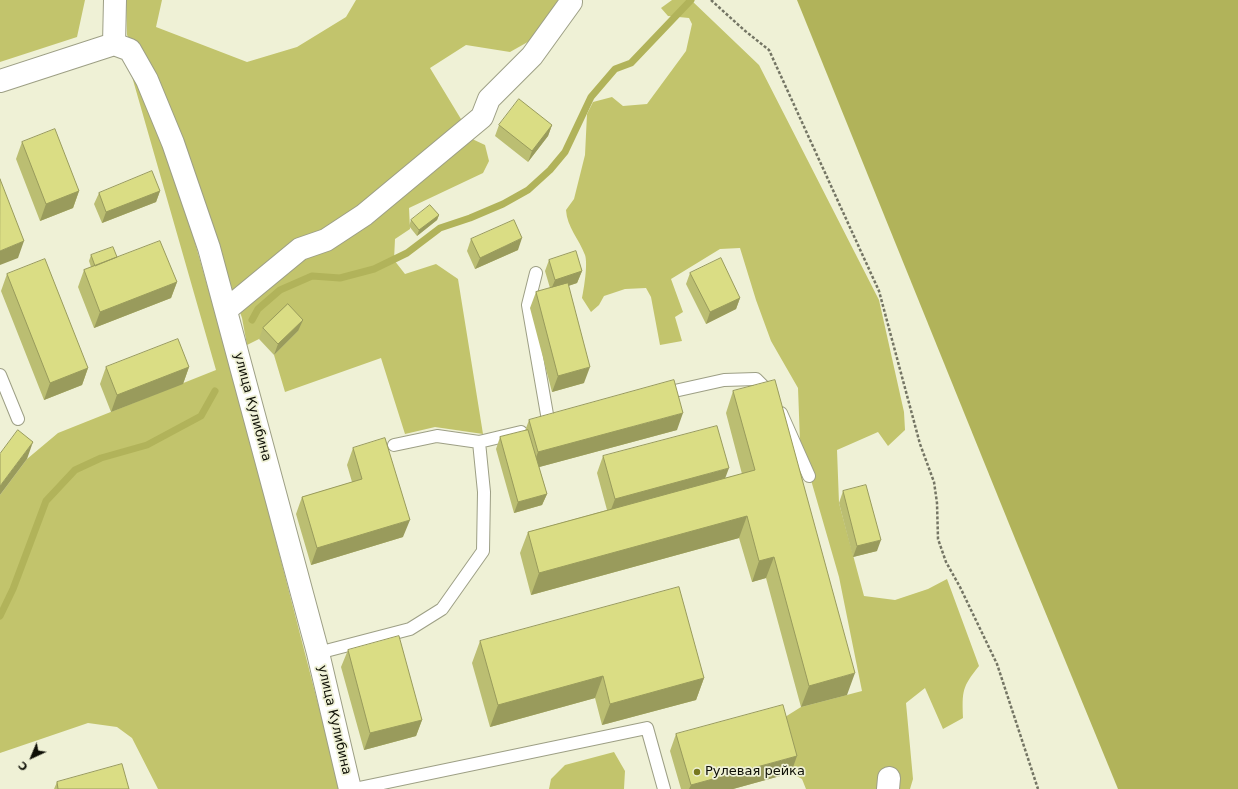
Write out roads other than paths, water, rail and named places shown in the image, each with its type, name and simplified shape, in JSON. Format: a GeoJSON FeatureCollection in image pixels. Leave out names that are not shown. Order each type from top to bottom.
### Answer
{"type":"FeatureCollection","features":[{"type":"Feature","properties":{"kind":"street"},"geometry":{"type":"LineString","coordinates":[[0,81],[114,44],[115,0]]}},
{"type":"Feature","properties":{"kind":"street"},"geometry":{"type":"LineString","coordinates":[[226,310],[300,250],[326,240],[364,214],[482,117],[489,99],[532,56],[571,2]]}},
{"type":"Feature","properties":{"kind":"street","name":"улица Кулибина"},"geometry":{"type":"LineString","coordinates":[[114,44],[130,50],[147,80],[173,143],[209,248],[318,653],[350,789]]}},
{"type":"Feature","properties":{"kind":"lane"},"geometry":{"type":"LineString","coordinates":[[536,273],[528,305],[541,428]]}},
{"type":"Feature","properties":{"kind":"lane"},"geometry":{"type":"LineString","coordinates":[[0,375],[18,419]]}},
{"type":"Feature","properties":{"kind":"lane"},"geometry":{"type":"LineString","coordinates":[[650,397],[724,380],[756,379],[774,397],[810,476]]}},
{"type":"Feature","properties":{"kind":"lane"},"geometry":{"type":"LineString","coordinates":[[394,445],[437,436],[479,442],[563,422]]}},
{"type":"Feature","properties":{"kind":"lane"},"geometry":{"type":"LineString","coordinates":[[318,653],[410,629],[442,609],[483,551],[484,492],[479,442]]}},
{"type":"Feature","properties":{"kind":"lane"},"geometry":{"type":"LineString","coordinates":[[354,789],[647,728],[664,789]]}},
{"type":"Feature","properties":{"kind":"waterway"},"geometry":{"type":"LineString","coordinates":[[252,320],[258,309],[280,290],[312,276],[340,278],[374,269],[407,253],[440,228],[470,218],[503,204],[528,190],[550,170],[565,152],[591,97],[615,69],[631,63],[691,0]]}},
{"type":"Feature","properties":{"kind":"waterway"},"geometry":{"type":"LineString","coordinates":[[0,616],[13,589],[46,501],[75,470],[101,458],[147,445],[201,416],[215,391]]}},
{"type":"Feature","properties":{"kind":"place","name":"Рулевая рейка"},"geometry":{"type":"Point","coordinates":[697,772]}}]}
